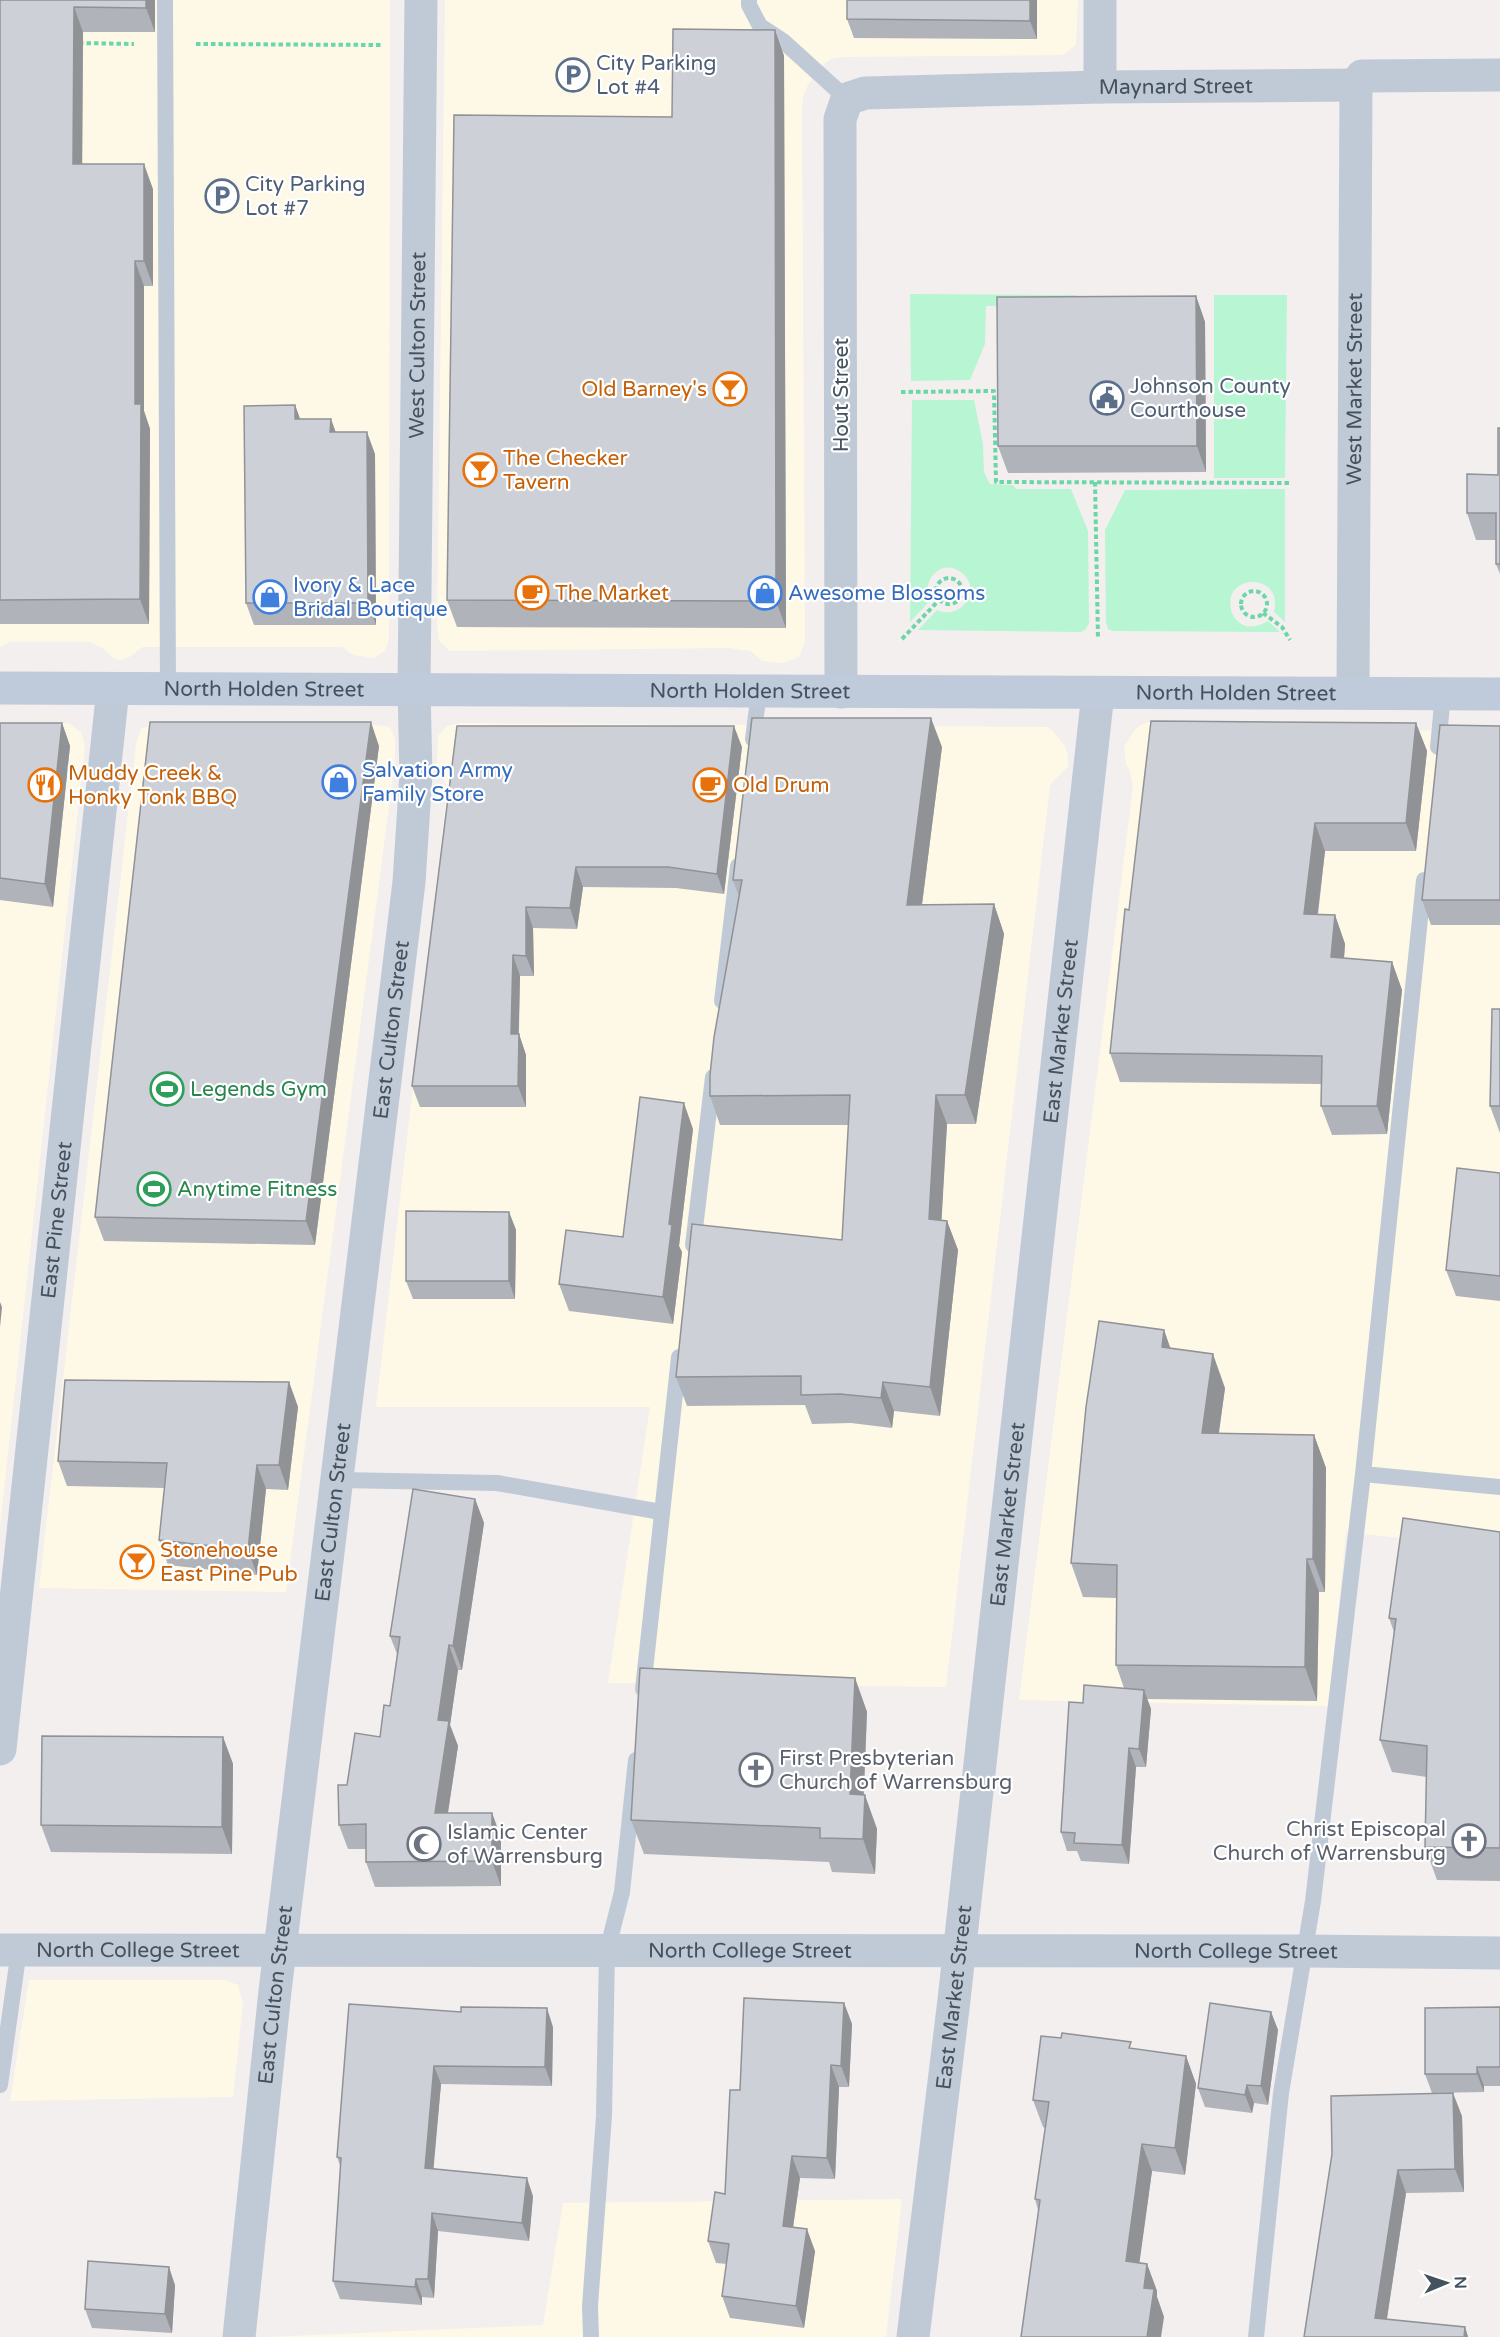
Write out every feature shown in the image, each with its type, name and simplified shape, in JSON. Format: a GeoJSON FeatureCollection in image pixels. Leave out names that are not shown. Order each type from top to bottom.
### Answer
{"type":"FeatureCollection","features":[{"type":"Feature","properties":{"kind":"main road","name":"North Holden Street"},"geometry":{"type":"LineString","coordinates":[[0,688],[1500,694]]}},
{"type":"Feature","properties":{"kind":"street","name":"West Culton Street"},"geometry":{"type":"LineString","coordinates":[[414,689],[421,0]]}},
{"type":"Feature","properties":{"kind":"street"},"geometry":{"type":"LineString","coordinates":[[1100,0],[1100,87]]}},
{"type":"Feature","properties":{"kind":"street","name":"Maynard Street"},"geometry":{"type":"LineString","coordinates":[[848,99],[865,93],[1100,87],[1356,85],[1362,76],[1500,75]]}},
{"type":"Feature","properties":{"kind":"street","name":"West Market Street"},"geometry":{"type":"LineString","coordinates":[[1353,693],[1356,85]]}},
{"type":"Feature","properties":{"kind":"street","name":"Hout Street"},"geometry":{"type":"LineString","coordinates":[[841,692],[840,118],[848,99]]}},
{"type":"Feature","properties":{"kind":"street","name":"East Pine Street"},"geometry":{"type":"LineString","coordinates":[[0,1749],[113,689]]}},
{"type":"Feature","properties":{"kind":"street","name":"East Culton Street"},"geometry":{"type":"LineString","coordinates":[[239,2337],[281,1950],[409,882],[416,774],[414,689]]}},
{"type":"Feature","properties":{"kind":"street","name":"East Market Street"},"geometry":{"type":"LineString","coordinates":[[913,2337],[959,1951],[1098,693]]}},
{"type":"Feature","properties":{"kind":"street","name":"North College Street"},"geometry":{"type":"LineString","coordinates":[[9,1950],[1500,1953]]}},
{"type":"Feature","properties":{"kind":"lane"},"geometry":{"type":"LineString","coordinates":[[165,0],[168,689]]}},
{"type":"Feature","properties":{"kind":"lane"},"geometry":{"type":"LineString","coordinates":[[749,0],[749,5],[760,26],[783,41],[848,99]]}},
{"type":"Feature","properties":{"kind":"lane"},"geometry":{"type":"LineString","coordinates":[[752,753],[759,692]]}},
{"type":"Feature","properties":{"kind":"lane"},"geometry":{"type":"LineString","coordinates":[[1436,766],[1443,694]]}},
{"type":"Feature","properties":{"kind":"lane"},"geometry":{"type":"LineString","coordinates":[[720,1014],[740,848]]}},
{"type":"Feature","properties":{"kind":"lane"},"geometry":{"type":"LineString","coordinates":[[1256,2337],[1281,2093],[1313,1900],[1363,1474],[1426,861]]}},
{"type":"Feature","properties":{"kind":"lane"},"geometry":{"type":"LineString","coordinates":[[690,1263],[715,1061]]}},
{"type":"Feature","properties":{"kind":"lane"},"geometry":{"type":"LineString","coordinates":[[641,1702],[681,1346]]}},
{"type":"Feature","properties":{"kind":"lane"},"geometry":{"type":"LineString","coordinates":[[1363,1474],[1500,1487]]}},
{"type":"Feature","properties":{"kind":"lane"},"geometry":{"type":"LineString","coordinates":[[339,1480],[497,1483],[661,1512]]}},
{"type":"Feature","properties":{"kind":"lane"},"geometry":{"type":"LineString","coordinates":[[591,2337],[590,2306],[604,2116],[607,1951],[622,1892],[638,1738]]}},
{"type":"Feature","properties":{"kind":"lane"},"geometry":{"type":"LineString","coordinates":[[0,2085],[9,1950]]}},
{"type":"Feature","properties":{"kind":"path"},"geometry":{"type":"LineString","coordinates":[[71,43],[384,45]]}},
{"type":"Feature","properties":{"kind":"path"},"geometry":{"type":"LineString","coordinates":[[901,392],[994,391],[996,482],[1291,483]]}},
{"type":"Feature","properties":{"kind":"path"},"geometry":{"type":"LineString","coordinates":[[1095,482],[1098,639]]}},
{"type":"Feature","properties":{"kind":"path"},"geometry":{"type":"LineString","coordinates":[[952,578],[961,585],[961,597],[954,603],[946,603],[940,599],[937,590],[943,579],[952,578]]}},
{"type":"Feature","properties":{"kind":"path"},"geometry":{"type":"LineString","coordinates":[[1256,591],[1266,600],[1266,609],[1263,613],[1256,617],[1248,616],[1243,611],[1242,599],[1248,592],[1256,591]]}},
{"type":"Feature","properties":{"kind":"path"},"geometry":{"type":"LineString","coordinates":[[902,639],[940,599]]}},
{"type":"Feature","properties":{"kind":"path"},"geometry":{"type":"LineString","coordinates":[[1263,613],[1282,627],[1290,640]]}},
{"type":"Feature","properties":{"kind":"shaded area"},"geometry":{"type":"Polygon","coordinates":[[[0,0],[390,0],[389,639],[385,651],[374,658],[353,655],[342,647],[143,647],[121,660],[113,658],[103,648],[89,642],[9,642],[0,647],[0,0]]]}},
{"type":"Feature","properties":{"kind":"shaded area"},"geometry":{"type":"Polygon","coordinates":[[[445,0],[1078,0],[1076,45],[1063,55],[831,59],[821,66],[803,96],[805,642],[799,657],[783,663],[762,661],[751,651],[729,648],[450,651],[439,641],[437,624],[445,0]]]}},
{"type":"Feature","properties":{"kind":"shaded area"},"geometry":{"type":"Polygon","coordinates":[[[1149,722],[1165,729],[1500,731],[1500,1549],[1346,1532],[1329,1706],[1019,1700],[1133,786],[1126,764],[1124,747],[1140,725],[1149,722]]]}},
{"type":"Feature","properties":{"kind":"shaded area"},"geometry":{"type":"Polygon","coordinates":[[[0,723],[68,723],[81,732],[85,745],[0,1527],[0,723]]]}},
{"type":"Feature","properties":{"kind":"shaded area"},"geometry":{"type":"Polygon","coordinates":[[[461,723],[1048,727],[1065,746],[1068,766],[1050,785],[946,1687],[608,1683],[650,1407],[376,1407],[447,791],[446,784],[437,768],[438,736],[447,726],[461,723]]]}},
{"type":"Feature","properties":{"kind":"shaded area"},"geometry":{"type":"Polygon","coordinates":[[[156,724],[375,725],[390,727],[395,740],[395,761],[286,1592],[39,1588],[136,744],[141,729],[156,724]]]}},
{"type":"Feature","properties":{"kind":"shaded area"},"geometry":{"type":"Polygon","coordinates":[[[29,1980],[225,1980],[238,1985],[243,2004],[233,2097],[10,2101],[29,1980]]]}},
{"type":"Feature","properties":{"kind":"shaded area"},"geometry":{"type":"Polygon","coordinates":[[[902,2199],[886,2337],[266,2337],[543,2325],[563,2203],[902,2199]]]}},
{"type":"Feature","properties":{"kind":"green space"},"geometry":{"type":"Polygon","coordinates":[[[910,294],[1076,295],[1076,306],[986,306],[985,344],[970,380],[911,381],[910,294]]]}},
{"type":"Feature","properties":{"kind":"green space"},"geometry":{"type":"Polygon","coordinates":[[[1214,295],[1287,295],[1285,478],[1214,478],[1214,295]]]}},
{"type":"Feature","properties":{"kind":"green space"},"geometry":{"type":"Polygon","coordinates":[[[912,400],[974,400],[983,444],[984,472],[990,484],[1013,485],[1016,489],[1071,489],[1088,531],[1089,623],[1086,629],[1081,632],[918,630],[937,610],[954,611],[966,602],[970,588],[968,580],[962,573],[947,567],[940,569],[930,579],[927,594],[929,602],[910,622],[912,400]]]}},
{"type":"Feature","properties":{"kind":"green space"},"geometry":{"type":"Polygon","coordinates":[[[1285,489],[1285,622],[1274,612],[1275,599],[1263,584],[1253,582],[1244,584],[1236,589],[1231,597],[1232,613],[1241,624],[1254,626],[1268,621],[1280,632],[1114,631],[1108,629],[1105,530],[1125,490],[1285,489]]]}},
{"type":"Feature","properties":{"kind":"building"},"geometry":{"type":"Polygon","coordinates":[[[0,0],[146,0],[146,8],[74,7],[73,164],[144,164],[144,261],[135,261],[135,404],[141,404],[140,599],[0,600],[0,0]]]}},
{"type":"Feature","properties":{"kind":"building"},"geometry":{"type":"Polygon","coordinates":[[[847,0],[1030,0],[1030,21],[847,19],[847,0]]]}},
{"type":"Feature","properties":{"kind":"building"},"geometry":{"type":"Polygon","coordinates":[[[673,29],[775,30],[776,601],[447,600],[454,115],[672,117],[673,29]]]}},
{"type":"Feature","properties":{"kind":"building","name":"Johnson County Courthouse"},"geometry":{"type":"Polygon","coordinates":[[[1196,296],[1197,446],[998,446],[997,297],[1196,296]]]}},
{"type":"Feature","properties":{"kind":"building"},"geometry":{"type":"Polygon","coordinates":[[[295,405],[295,419],[331,419],[330,432],[367,432],[368,603],[246,603],[244,406],[295,405]]]}},
{"type":"Feature","properties":{"kind":"building"},"geometry":{"type":"Polygon","coordinates":[[[1498,428],[1500,428],[1500,564],[1496,564],[1496,513],[1467,513],[1467,474],[1498,475],[1498,428]]]}},
{"type":"Feature","properties":{"kind":"building"},"geometry":{"type":"Polygon","coordinates":[[[752,718],[931,718],[907,905],[994,904],[965,1095],[936,1095],[929,1219],[947,1221],[930,1387],[883,1382],[881,1398],[840,1394],[801,1395],[801,1376],[676,1377],[692,1224],[842,1240],[850,1095],[710,1096],[714,1037],[742,880],[733,880],[752,718]]]}},
{"type":"Feature","properties":{"kind":"building"},"geometry":{"type":"Polygon","coordinates":[[[1151,721],[1416,723],[1406,823],[1315,823],[1304,914],[1335,915],[1331,957],[1392,962],[1377,1106],[1321,1106],[1322,1056],[1110,1053],[1125,909],[1129,910],[1151,721]]]}},
{"type":"Feature","properties":{"kind":"building"},"geometry":{"type":"Polygon","coordinates":[[[150,722],[371,722],[306,1221],[95,1217],[150,722]]]}},
{"type":"Feature","properties":{"kind":"building"},"geometry":{"type":"Polygon","coordinates":[[[0,723],[62,723],[45,884],[0,878],[0,723]]]}},
{"type":"Feature","properties":{"kind":"building"},"geometry":{"type":"Polygon","coordinates":[[[1440,725],[1500,726],[1500,900],[1422,900],[1440,725]]]}},
{"type":"Feature","properties":{"kind":"building"},"geometry":{"type":"Polygon","coordinates":[[[457,726],[734,726],[717,874],[668,867],[576,867],[570,908],[526,907],[526,956],[513,955],[511,1034],[519,1034],[518,1086],[412,1086],[457,726]]]}},
{"type":"Feature","properties":{"kind":"building"},"geometry":{"type":"Polygon","coordinates":[[[1492,1009],[1500,1009],[1500,1106],[1490,1106],[1492,1009]]]}},
{"type":"Feature","properties":{"kind":"building"},"geometry":{"type":"Polygon","coordinates":[[[640,1097],[684,1103],[669,1224],[672,1225],[663,1297],[559,1284],[566,1230],[623,1237],[640,1097]]]}},
{"type":"Feature","properties":{"kind":"building"},"geometry":{"type":"Polygon","coordinates":[[[1457,1168],[1500,1173],[1500,1276],[1446,1270],[1457,1168]]]}},
{"type":"Feature","properties":{"kind":"building"},"geometry":{"type":"Polygon","coordinates":[[[406,1211],[509,1212],[509,1281],[406,1281],[406,1211]]]}},
{"type":"Feature","properties":{"kind":"building"},"geometry":{"type":"Polygon","coordinates":[[[1099,1321],[1164,1330],[1162,1347],[1213,1354],[1202,1433],[1314,1435],[1313,1559],[1307,1559],[1305,1667],[1116,1665],[1117,1565],[1071,1563],[1086,1407],[1099,1321]]]}},
{"type":"Feature","properties":{"kind":"building"},"geometry":{"type":"Polygon","coordinates":[[[65,1380],[289,1382],[279,1465],[257,1465],[248,1550],[159,1540],[167,1463],[58,1461],[65,1380]]]}},
{"type":"Feature","properties":{"kind":"building"},"geometry":{"type":"Polygon","coordinates":[[[413,1489],[475,1499],[453,1646],[449,1645],[438,1720],[449,1721],[435,1813],[492,1813],[492,1861],[366,1862],[366,1824],[339,1825],[338,1785],[347,1785],[355,1733],[380,1737],[384,1705],[390,1706],[400,1637],[390,1636],[413,1489]]]}},
{"type":"Feature","properties":{"kind":"building"},"geometry":{"type":"Polygon","coordinates":[[[1403,1518],[1500,1532],[1500,1848],[1425,1847],[1427,1746],[1380,1740],[1396,1619],[1389,1618],[1403,1518]]]}},
{"type":"Feature","properties":{"kind":"building","name":"First Presbyterian Church of Warrensburg"},"geometry":{"type":"Polygon","coordinates":[[[640,1668],[855,1678],[850,1794],[865,1795],[863,1839],[820,1838],[820,1828],[631,1820],[640,1668]]]}},
{"type":"Feature","properties":{"kind":"building"},"geometry":{"type":"Polygon","coordinates":[[[1084,1685],[1144,1690],[1139,1749],[1129,1748],[1122,1845],[1074,1843],[1075,1833],[1061,1832],[1069,1702],[1083,1703],[1084,1685]]]}},
{"type":"Feature","properties":{"kind":"building"},"geometry":{"type":"Polygon","coordinates":[[[42,1736],[223,1737],[222,1827],[41,1825],[42,1736]]]}},
{"type":"Feature","properties":{"kind":"building"},"geometry":{"type":"Polygon","coordinates":[[[744,1998],[844,2003],[841,2066],[831,2065],[827,2158],[792,2156],[783,2226],[807,2229],[796,2306],[722,2296],[729,2244],[708,2241],[715,2192],[725,2194],[730,2090],[740,2090],[744,1998]]]}},
{"type":"Feature","properties":{"kind":"building"},"geometry":{"type":"Polygon","coordinates":[[[1210,2003],[1271,2012],[1261,2086],[1247,2085],[1245,2095],[1198,2088],[1210,2003]]]}},
{"type":"Feature","properties":{"kind":"building"},"geometry":{"type":"Polygon","coordinates":[[[349,2004],[461,2012],[461,2007],[547,2008],[545,2067],[434,2066],[425,2168],[527,2178],[522,2223],[432,2213],[428,2279],[416,2279],[415,2287],[333,2281],[341,2158],[337,2157],[349,2004]]]}},
{"type":"Feature","properties":{"kind":"building"},"geometry":{"type":"Polygon","coordinates":[[[1500,2007],[1500,2067],[1477,2067],[1477,2074],[1425,2074],[1425,2008],[1500,2007]]]}},
{"type":"Feature","properties":{"kind":"building"},"geometry":{"type":"Polygon","coordinates":[[[1062,2033],[1131,2042],[1129,2048],[1186,2056],[1175,2148],[1142,2144],[1126,2261],[1147,2264],[1144,2288],[1154,2289],[1147,2337],[1021,2337],[1040,2200],[1035,2199],[1049,2102],[1033,2100],[1041,2036],[1061,2038],[1062,2033]]]}},
{"type":"Feature","properties":{"kind":"building"},"geometry":{"type":"Polygon","coordinates":[[[1453,2093],[1455,2169],[1398,2170],[1375,2318],[1465,2327],[1464,2337],[1304,2337],[1332,2154],[1331,2096],[1453,2093]]]}},
{"type":"Feature","properties":{"kind":"building"},"geometry":{"type":"Polygon","coordinates":[[[88,2261],[169,2267],[165,2314],[85,2309],[88,2261]]]}},
{"type":"Feature","properties":{"kind":"place","name":"City Parking Lot #4"},"geometry":{"type":"Point","coordinates":[573,75]}},
{"type":"Feature","properties":{"kind":"place","name":"City Parking Lot #7"},"geometry":{"type":"Point","coordinates":[222,196]}},
{"type":"Feature","properties":{"kind":"place","name":"Old Barney's"},"geometry":{"type":"Point","coordinates":[730,389]}},
{"type":"Feature","properties":{"kind":"place","name":"Johnson County Courthouse"},"geometry":{"type":"Point","coordinates":[1107,398]}},
{"type":"Feature","properties":{"kind":"place","name":"The Checker Tavern"},"geometry":{"type":"Point","coordinates":[480,470]}},
{"type":"Feature","properties":{"kind":"place","name":"The Market"},"geometry":{"type":"Point","coordinates":[532,593]}},
{"type":"Feature","properties":{"kind":"place","name":"Awesome Blossoms"},"geometry":{"type":"Point","coordinates":[765,593]}},
{"type":"Feature","properties":{"kind":"place","name":"Ivory & Lace Bridal Boutique"},"geometry":{"type":"Point","coordinates":[270,597]}},
{"type":"Feature","properties":{"kind":"place","name":"Salvation Army Family Store"},"geometry":{"type":"Point","coordinates":[339,782]}},
{"type":"Feature","properties":{"kind":"place","name":"Muddy Creek & Honky Tonk BBQ"},"geometry":{"type":"Point","coordinates":[45,785]}},
{"type":"Feature","properties":{"kind":"place","name":"Old Drum"},"geometry":{"type":"Point","coordinates":[710,785]}},
{"type":"Feature","properties":{"kind":"place","name":"Legends Gym"},"geometry":{"type":"Point","coordinates":[167,1089]}},
{"type":"Feature","properties":{"kind":"place","name":"Anytime Fitness"},"geometry":{"type":"Point","coordinates":[154,1189]}},
{"type":"Feature","properties":{"kind":"place","name":"Stonehouse East Pine Pub"},"geometry":{"type":"Point","coordinates":[137,1562]}},
{"type":"Feature","properties":{"kind":"place","name":"First Presbyterian Church of Warrensburg"},"geometry":{"type":"Point","coordinates":[756,1770]}},
{"type":"Feature","properties":{"kind":"place","name":"Christ Episcopal Church of Warrensburg"},"geometry":{"type":"Point","coordinates":[1469,1841]}},
{"type":"Feature","properties":{"kind":"place","name":"Islamic Center of Warrensburg"},"geometry":{"type":"Point","coordinates":[424,1844]}}]}
